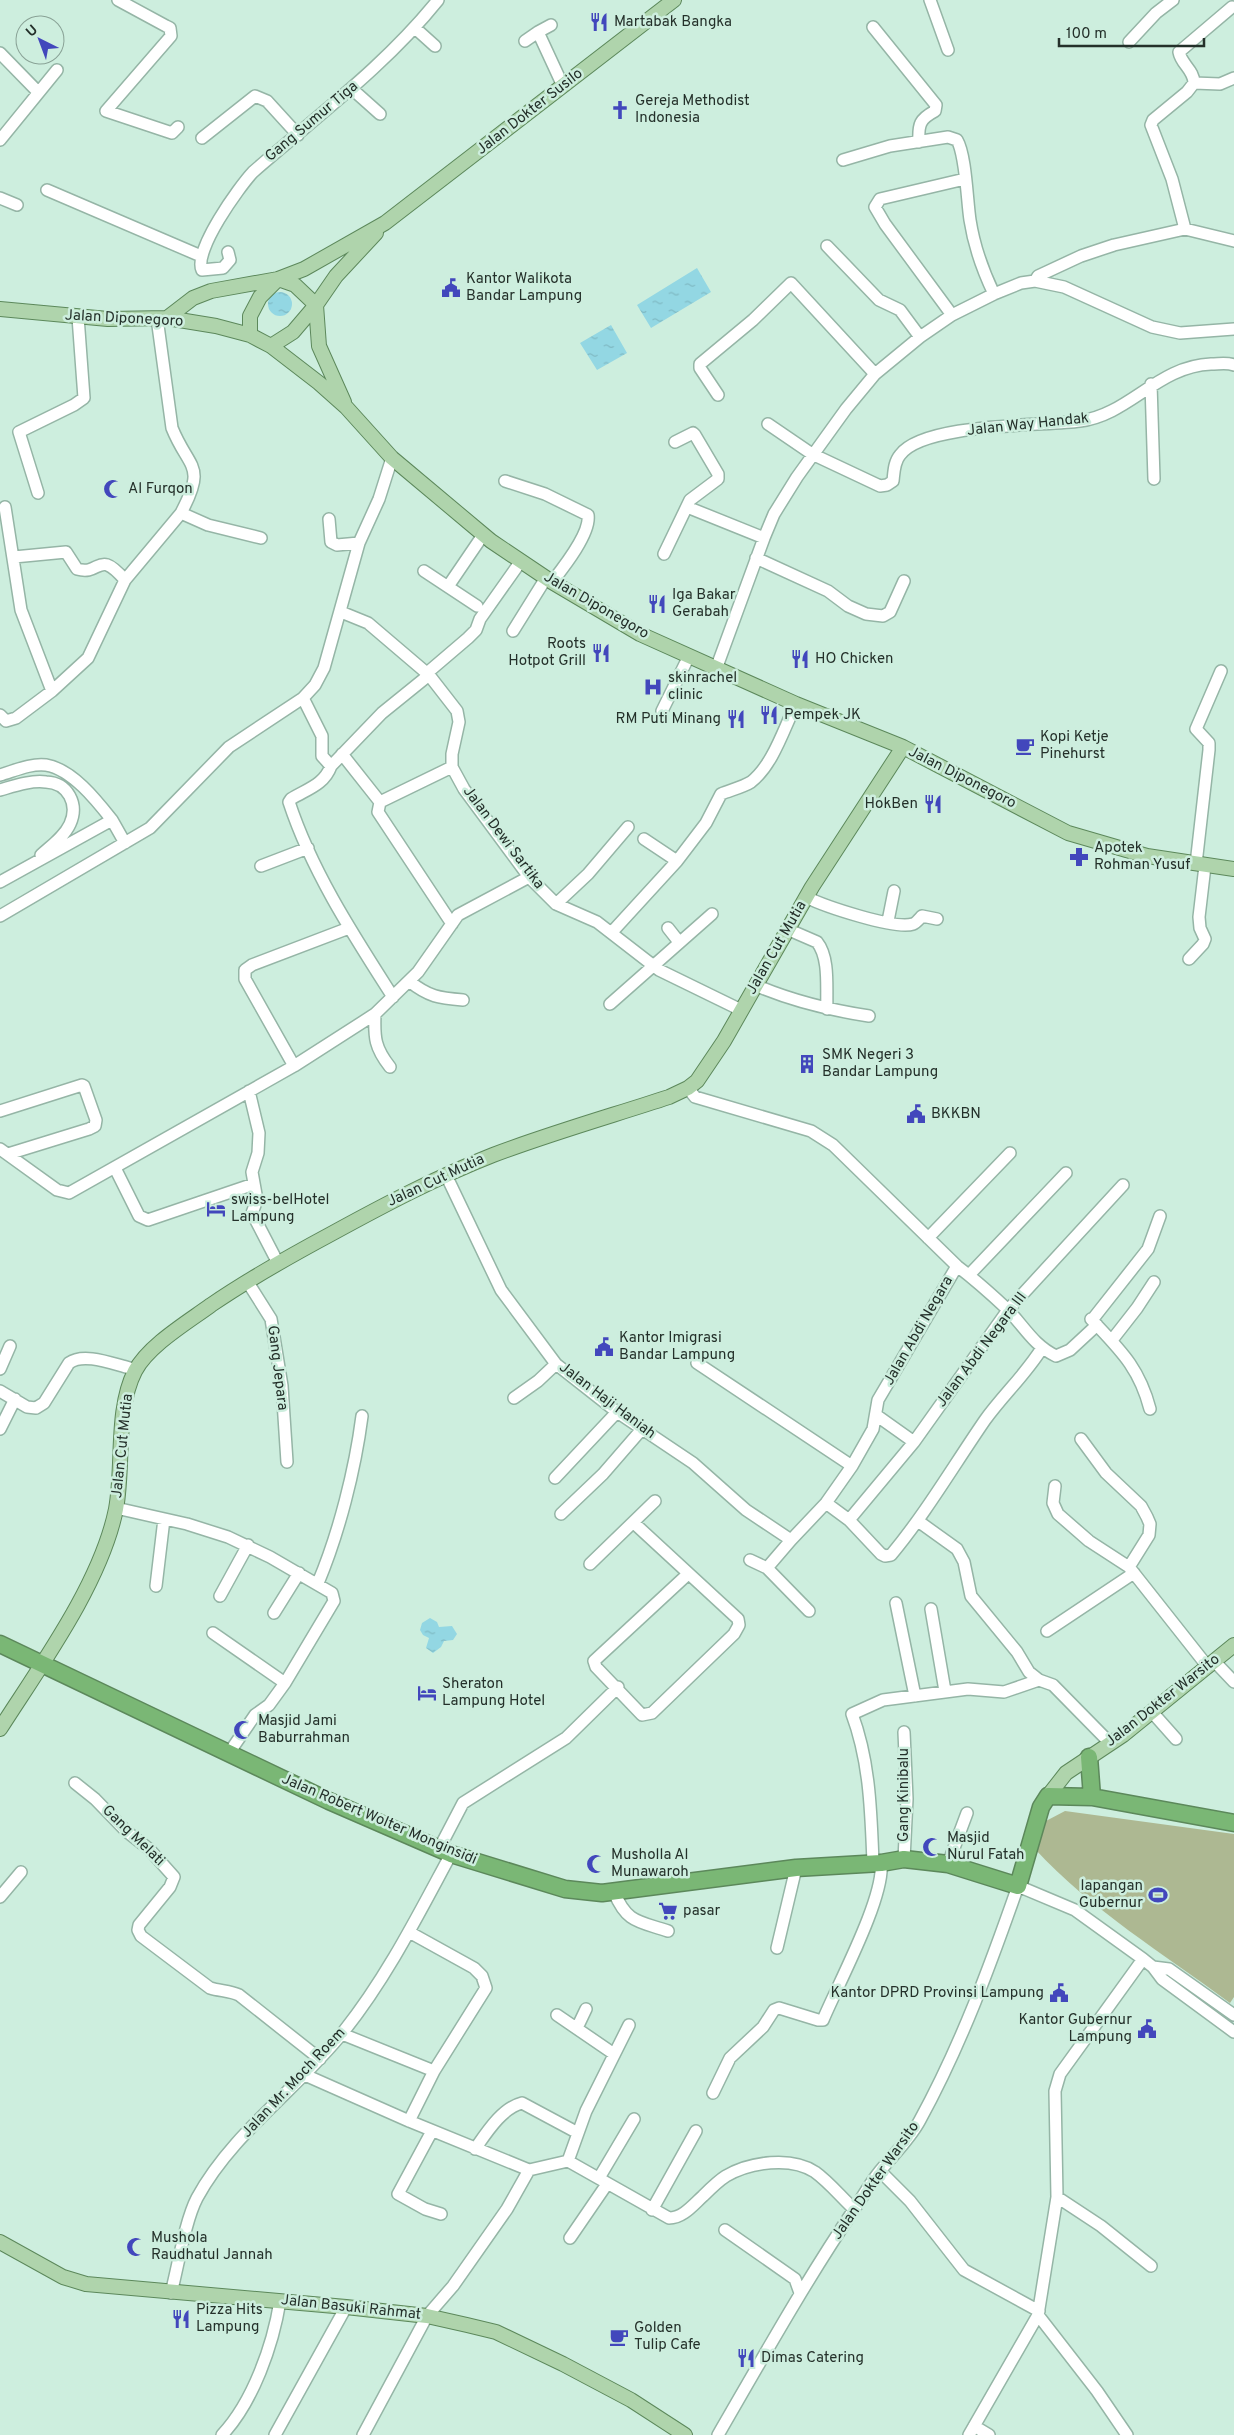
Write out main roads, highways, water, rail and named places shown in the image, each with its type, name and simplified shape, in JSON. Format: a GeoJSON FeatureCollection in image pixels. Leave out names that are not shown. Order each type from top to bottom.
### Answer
{"type":"FeatureCollection","features":[{"type":"Feature","properties":{"kind":"highway","name":"Jalan Robert Wolter Monginsidi"},"geometry":{"type":"LineString","coordinates":[[0,1644],[329,1801],[445,1851],[564,1889],[589,1893],[614,1892],[796,1868],[877,1863],[904,1859],[948,1864],[1018,1886],[1041,1807],[1048,1796]]}},
{"type":"Feature","properties":{"kind":"highway"},"geometry":{"type":"LineString","coordinates":[[1090,1757],[1089,1780],[1092,1797]]}},
{"type":"Feature","properties":{"kind":"highway"},"geometry":{"type":"LineString","coordinates":[[1048,1796],[1092,1797],[1234,1823]]}},
{"type":"Feature","properties":{"kind":"main road","name":"Jalan Dokter Susilo"},"geometry":{"type":"LineString","coordinates":[[250,335],[250,316],[260,297],[278,279],[304,269],[385,223],[674,0]]}},
{"type":"Feature","properties":{"kind":"main road","name":"Jalan Dokter Susilo"},"geometry":{"type":"LineString","coordinates":[[271,346],[293,332],[316,305],[336,276],[385,223]]}},
{"type":"Feature","properties":{"kind":"main road"},"geometry":{"type":"LineString","coordinates":[[162,318],[193,298],[211,290],[278,279],[295,285],[316,305],[319,346],[346,407]]}},
{"type":"Feature","properties":{"kind":"main road","name":"Jalan Diponegoro"},"geometry":{"type":"LineString","coordinates":[[0,308],[108,319],[162,318],[216,326],[250,335],[271,346],[319,383],[346,407],[392,458],[483,535],[549,580],[640,634],[796,704],[903,747],[1068,833],[1147,856],[1234,869]]}},
{"type":"Feature","properties":{"kind":"main road","name":"Jalan Cut Mutia"},"geometry":{"type":"LineString","coordinates":[[41,1665],[90,1582],[100,1560],[116,1508],[127,1396],[135,1371],[146,1356],[165,1339],[247,1281],[395,1199],[446,1175],[511,1149],[669,1097],[688,1088],[702,1073],[741,1010],[806,897],[903,747]]}},
{"type":"Feature","properties":{"kind":"main road","name":"Jalan Dokter Warsito"},"geometry":{"type":"LineString","coordinates":[[1048,1796],[1066,1773],[1123,1736],[1234,1645]]}},
{"type":"Feature","properties":{"kind":"main road"},"geometry":{"type":"LineString","coordinates":[[0,1729],[41,1665]]}},
{"type":"Feature","properties":{"kind":"main road","name":"Jalan Basuki Rahmat"},"geometry":{"type":"LineString","coordinates":[[0,2242],[70,2280],[171,2293],[280,2301],[427,2316],[496,2332],[631,2400],[685,2435]]}},
{"type":"Feature","properties":{"kind":"water"},"geometry":{"type":"Polygon","coordinates":[[[697,268],[711,292],[651,328],[637,305],[697,268]]]}},
{"type":"Feature","properties":{"kind":"water"},"geometry":{"type":"Polygon","coordinates":[[[280,292],[288,296],[292,304],[288,312],[280,316],[272,312],[268,304],[272,296],[280,292]]]}},
{"type":"Feature","properties":{"kind":"water"},"geometry":{"type":"Polygon","coordinates":[[[611,325],[627,353],[597,370],[580,343],[611,325]]]}},
{"type":"Feature","properties":{"kind":"water"},"geometry":{"type":"Polygon","coordinates":[[[430,1618],[437,1622],[439,1627],[452,1626],[457,1634],[453,1640],[444,1641],[441,1647],[433,1653],[426,1648],[429,1638],[423,1635],[420,1630],[422,1623],[430,1618]]]}},
{"type":"Feature","properties":{"kind":"place","name":"Martabak Bangka"},"geometry":{"type":"Point","coordinates":[599,22]}},
{"type":"Feature","properties":{"kind":"place","name":"Gereja Methodist Indonesia"},"geometry":{"type":"Point","coordinates":[620,110]}},
{"type":"Feature","properties":{"kind":"place","name":"Kantor Walikota Bandar Lampung"},"geometry":{"type":"Point","coordinates":[451,288]}},
{"type":"Feature","properties":{"kind":"place","name":"Al Furqon"},"geometry":{"type":"Point","coordinates":[113,489]}},
{"type":"Feature","properties":{"kind":"place","name":"Iga Bakar Gerabah"},"geometry":{"type":"Point","coordinates":[657,604]}},
{"type":"Feature","properties":{"kind":"place","name":"Roots Hotpot Grill"},"geometry":{"type":"Point","coordinates":[601,653]}},
{"type":"Feature","properties":{"kind":"place","name":"HO Chicken"},"geometry":{"type":"Point","coordinates":[800,659]}},
{"type":"Feature","properties":{"kind":"place","name":"skinrachel clinic"},"geometry":{"type":"Point","coordinates":[653,687]}},
{"type":"Feature","properties":{"kind":"place","name":"Pempek JK"},"geometry":{"type":"Point","coordinates":[769,715]}},
{"type":"Feature","properties":{"kind":"place","name":"RM Puti Minang"},"geometry":{"type":"Point","coordinates":[736,719]}},
{"type":"Feature","properties":{"kind":"place","name":"Kopi Ketje Pinehurst"},"geometry":{"type":"Point","coordinates":[1025,746]}},
{"type":"Feature","properties":{"kind":"place","name":"HokBen"},"geometry":{"type":"Point","coordinates":[933,804]}},
{"type":"Feature","properties":{"kind":"place","name":"Apotek Rohman Yusuf"},"geometry":{"type":"Point","coordinates":[1079,857]}},
{"type":"Feature","properties":{"kind":"place","name":"SMK Negeri 3 Bandar Lampung"},"geometry":{"type":"Point","coordinates":[807,1064]}},
{"type":"Feature","properties":{"kind":"place","name":"BKKBN"},"geometry":{"type":"Point","coordinates":[916,1114]}},
{"type":"Feature","properties":{"kind":"place","name":"swiss-belHotel Lampung"},"geometry":{"type":"Point","coordinates":[216,1209]}},
{"type":"Feature","properties":{"kind":"place","name":"Kantor Imigrasi Bandar Lampung"},"geometry":{"type":"Point","coordinates":[604,1347]}},
{"type":"Feature","properties":{"kind":"place","name":"Sheraton Lampung Hotel"},"geometry":{"type":"Point","coordinates":[427,1693]}},
{"type":"Feature","properties":{"kind":"place","name":"Masjid Jami Baburrahman"},"geometry":{"type":"Point","coordinates":[243,1730]}},
{"type":"Feature","properties":{"kind":"place","name":"Masjid Nurul Fatah"},"geometry":{"type":"Point","coordinates":[932,1847]}},
{"type":"Feature","properties":{"kind":"place","name":"Musholla Al Munawaroh"},"geometry":{"type":"Point","coordinates":[596,1864]}},
{"type":"Feature","properties":{"kind":"place","name":"lapangan Gubernur"},"geometry":{"type":"Point","coordinates":[1158,1895]}},
{"type":"Feature","properties":{"kind":"place","name":"pasar"},"geometry":{"type":"Point","coordinates":[668,1911]}},
{"type":"Feature","properties":{"kind":"place","name":"Kantor DPRD Provinsi Lampung"},"geometry":{"type":"Point","coordinates":[1059,1993]}},
{"type":"Feature","properties":{"kind":"place","name":"Kantor Gubernur Lampung"},"geometry":{"type":"Point","coordinates":[1147,2029]}},
{"type":"Feature","properties":{"kind":"place","name":"Mushola Raudhatul Jannah"},"geometry":{"type":"Point","coordinates":[136,2247]}},
{"type":"Feature","properties":{"kind":"place","name":"Pizza Hits Lampung"},"geometry":{"type":"Point","coordinates":[181,2319]}},
{"type":"Feature","properties":{"kind":"place","name":"Golden Tulip Cafe"},"geometry":{"type":"Point","coordinates":[619,2337]}},
{"type":"Feature","properties":{"kind":"place","name":"Dimas Catering"},"geometry":{"type":"Point","coordinates":[746,2358]}}]}
